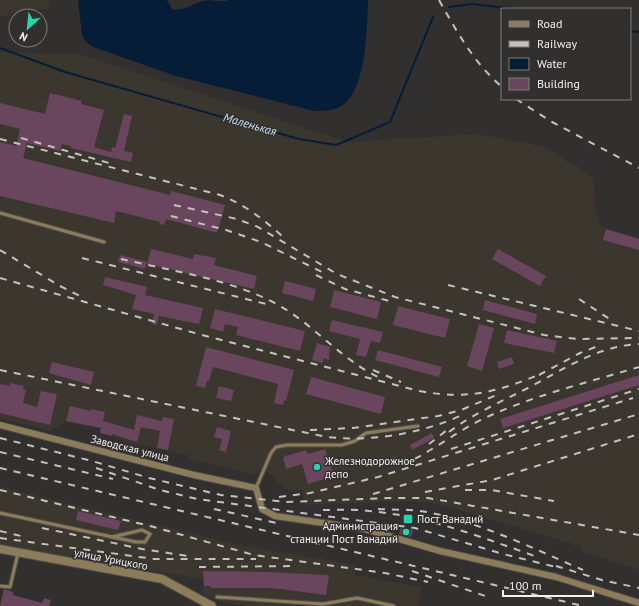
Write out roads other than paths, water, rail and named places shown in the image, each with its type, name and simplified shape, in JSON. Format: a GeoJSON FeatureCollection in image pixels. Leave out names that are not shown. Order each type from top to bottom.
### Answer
{"type":"FeatureCollection","features":[{"type":"Feature","properties":{"kind":"street","name":"Заводская улица"},"geometry":{"type":"LineString","coordinates":[[0,425],[194,475],[256,488]]}},
{"type":"Feature","properties":{"kind":"street"},"geometry":{"type":"LineString","coordinates":[[256,488],[262,509],[275,516],[365,529],[440,551],[556,577],[639,603]]}},
{"type":"Feature","properties":{"kind":"street","name":"улица Урицкого"},"geometry":{"type":"LineString","coordinates":[[0,550],[162,580],[212,606]]}},
{"type":"Feature","properties":{"kind":"lane"},"geometry":{"type":"LineString","coordinates":[[0,213],[104,242]]}},
{"type":"Feature","properties":{"kind":"lane"},"geometry":{"type":"LineString","coordinates":[[256,488],[270,453],[276,447],[287,445],[342,445],[355,441],[366,433],[418,426]]}},
{"type":"Feature","properties":{"kind":"lane"},"geometry":{"type":"LineString","coordinates":[[0,513],[112,537],[141,543],[148,540],[150,534],[142,530],[112,537]]}},
{"type":"Feature","properties":{"kind":"lane"},"geometry":{"type":"LineString","coordinates":[[0,586],[10,587],[18,553]]}},
{"type":"Feature","properties":{"kind":"lane"},"geometry":{"type":"LineString","coordinates":[[217,597],[266,599],[323,605],[357,598],[394,606]]}},
{"type":"Feature","properties":{"kind":"water"},"geometry":{"type":"Polygon","coordinates":[[[78,0],[167,0],[172,9],[177,10],[209,0],[368,0],[366,40],[361,71],[357,85],[351,96],[343,105],[333,110],[314,111],[176,76],[93,47],[85,41],[82,35],[78,0]]]}},
{"type":"Feature","properties":{"kind":"waterway","name":"Маленькая"},"geometry":{"type":"LineString","coordinates":[[449,7],[472,4],[508,8]]}},
{"type":"Feature","properties":{"kind":"waterway","name":"Маленькая"},"geometry":{"type":"LineString","coordinates":[[0,48],[65,72],[299,139],[336,145],[390,122],[433,17]]}},
{"type":"Feature","properties":{"kind":"waterway","name":"Маленькая"},"geometry":{"type":"LineString","coordinates":[[631,31],[639,32]]}},
{"type":"Feature","properties":{"kind":"railway"},"geometry":{"type":"LineString","coordinates":[[439,0],[459,35],[483,68],[501,86]]}},
{"type":"Feature","properties":{"kind":"railway"},"geometry":{"type":"LineString","coordinates":[[518,100],[552,122],[639,168]]}},
{"type":"Feature","properties":{"kind":"railway"},"geometry":{"type":"LineString","coordinates":[[21,138],[109,163]]}},
{"type":"Feature","properties":{"kind":"railway"},"geometry":{"type":"LineString","coordinates":[[0,139],[220,195],[253,212],[282,236]]}},
{"type":"Feature","properties":{"kind":"railway"},"geometry":{"type":"LineString","coordinates":[[174,205],[237,219],[258,227],[337,274],[395,297],[544,335],[577,339],[639,338]]}},
{"type":"Feature","properties":{"kind":"railway"},"geometry":{"type":"LineString","coordinates":[[171,216],[226,230],[261,242],[326,274]]}},
{"type":"Feature","properties":{"kind":"railway"},"geometry":{"type":"LineString","coordinates":[[0,250],[60,286],[80,296]]}},
{"type":"Feature","properties":{"kind":"railway"},"geometry":{"type":"LineString","coordinates":[[82,258],[266,304]]}},
{"type":"Feature","properties":{"kind":"railway"},"geometry":{"type":"LineString","coordinates":[[121,259],[203,277],[243,289],[262,297],[293,314],[352,361],[378,377]]}},
{"type":"Feature","properties":{"kind":"railway"},"geometry":{"type":"LineString","coordinates":[[316,275],[345,289],[393,302]]}},
{"type":"Feature","properties":{"kind":"railway"},"geometry":{"type":"LineString","coordinates":[[0,278],[202,335],[419,391],[453,395],[483,392],[511,385],[543,373]]}},
{"type":"Feature","properties":{"kind":"railway"},"geometry":{"type":"LineString","coordinates":[[448,285],[639,331]]}},
{"type":"Feature","properties":{"kind":"railway"},"geometry":{"type":"LineString","coordinates":[[579,299],[611,320]]}},
{"type":"Feature","properties":{"kind":"railway"},"geometry":{"type":"LineString","coordinates":[[449,432],[477,414],[580,360],[608,349],[639,344]]}},
{"type":"Feature","properties":{"kind":"railway"},"geometry":{"type":"LineString","coordinates":[[539,375],[580,353],[598,346]]}},
{"type":"Feature","properties":{"kind":"railway"},"geometry":{"type":"LineString","coordinates":[[402,465],[424,454],[476,422],[505,409],[562,389],[639,367]]}},
{"type":"Feature","properties":{"kind":"railway"},"geometry":{"type":"LineString","coordinates":[[0,370],[327,437],[361,438],[395,435],[428,428],[460,416]]}},
{"type":"Feature","properties":{"kind":"railway"},"geometry":{"type":"LineString","coordinates":[[373,370],[401,382]]}},
{"type":"Feature","properties":{"kind":"railway"},"geometry":{"type":"LineString","coordinates":[[451,449],[639,389]]}},
{"type":"Feature","properties":{"kind":"railway"},"geometry":{"type":"LineString","coordinates":[[310,430],[353,428],[438,416],[461,410],[499,394]]}},
{"type":"Feature","properties":{"kind":"railway"},"geometry":{"type":"LineString","coordinates":[[279,497],[310,493],[378,477],[633,398]]}},
{"type":"Feature","properties":{"kind":"railway"},"geometry":{"type":"LineString","coordinates":[[373,494],[639,414]]}},
{"type":"Feature","properties":{"kind":"railway"},"geometry":{"type":"LineString","coordinates":[[429,444],[451,427]]}},
{"type":"Feature","properties":{"kind":"railway"},"geometry":{"type":"LineString","coordinates":[[425,492],[492,480],[639,434]]}},
{"type":"Feature","properties":{"kind":"railway"},"geometry":{"type":"LineString","coordinates":[[0,438],[92,461],[149,478],[221,495],[286,502],[428,498],[639,535]]}},
{"type":"Feature","properties":{"kind":"railway"},"geometry":{"type":"LineString","coordinates":[[0,452],[113,479]]}},
{"type":"Feature","properties":{"kind":"railway"},"geometry":{"type":"LineString","coordinates":[[0,468],[583,606]]}},
{"type":"Feature","properties":{"kind":"railway"},"geometry":{"type":"LineString","coordinates":[[96,468],[160,490],[197,499],[415,528],[503,554],[560,568]]}},
{"type":"Feature","properties":{"kind":"railway"},"geometry":{"type":"LineString","coordinates":[[0,490],[150,526],[254,555],[385,573],[428,582]]}},
{"type":"Feature","properties":{"kind":"railway"},"geometry":{"type":"LineString","coordinates":[[465,490],[491,490],[554,501]]}},
{"type":"Feature","properties":{"kind":"railway"},"geometry":{"type":"LineString","coordinates":[[214,509],[281,524]]}},
{"type":"Feature","properties":{"kind":"railway"},"geometry":{"type":"LineString","coordinates":[[378,509],[421,511],[447,517],[487,529],[583,570]]}},
{"type":"Feature","properties":{"kind":"railway"},"geometry":{"type":"LineString","coordinates":[[323,510],[363,510],[413,518],[456,529],[540,558]]}},
{"type":"Feature","properties":{"kind":"railway"},"geometry":{"type":"LineString","coordinates":[[42,528],[142,549],[188,556]]}},
{"type":"Feature","properties":{"kind":"railway"},"geometry":{"type":"LineString","coordinates":[[0,531],[25,537]]}},
{"type":"Feature","properties":{"kind":"railway"},"geometry":{"type":"LineString","coordinates":[[0,538],[154,559],[256,559]]}},
{"type":"Feature","properties":{"kind":"railway"},"geometry":{"type":"LineString","coordinates":[[199,567],[295,566]]}},
{"type":"Feature","properties":{"kind":"railway"},"geometry":{"type":"LineString","coordinates":[[556,566],[602,580],[639,588]]}},
{"type":"Feature","properties":{"kind":"railway"},"geometry":{"type":"LineString","coordinates":[[412,571],[491,598]]}},
{"type":"Feature","properties":{"kind":"place","name":"Железнодорожное депо"},"geometry":{"type":"Point","coordinates":[317,467]}},
{"type":"Feature","properties":{"kind":"place","name":"Пост Ванадий"},"geometry":{"type":"Point","coordinates":[408,519]}},
{"type":"Feature","properties":{"kind":"place","name":"Администрация станции Пост Ванадий"},"geometry":{"type":"Point","coordinates":[406,532]}}]}
